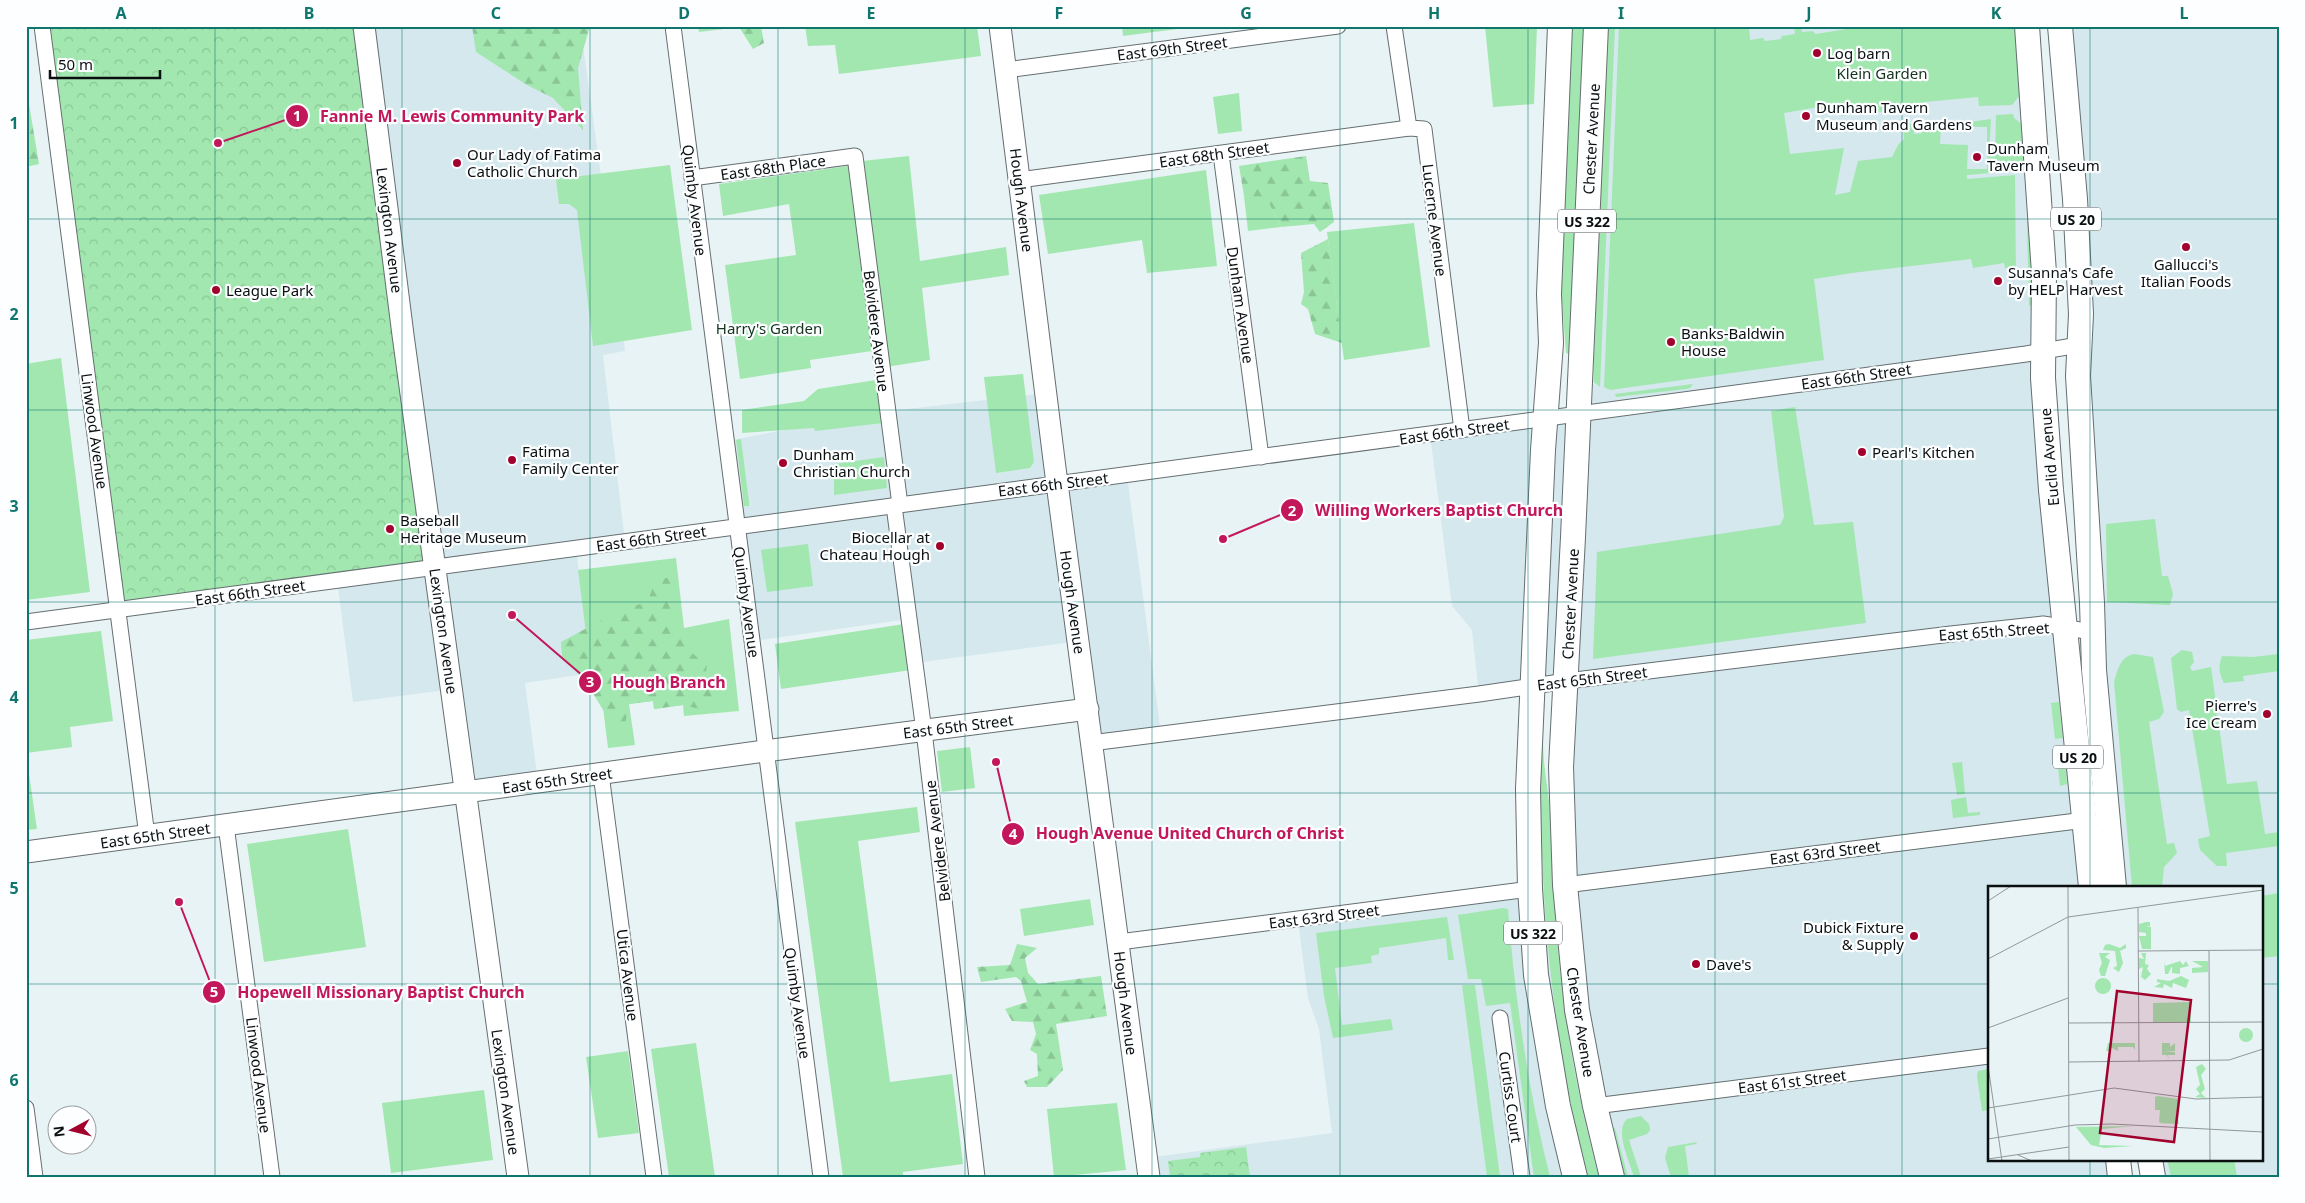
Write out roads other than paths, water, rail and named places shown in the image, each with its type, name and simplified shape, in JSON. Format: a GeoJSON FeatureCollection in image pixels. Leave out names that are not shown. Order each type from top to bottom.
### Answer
{"type":"FeatureCollection","features":[{"type":"Feature","properties":{"kind":"main road","name":"US 322"},"geometry":{"type":"LineString","coordinates":[[1560,26],[1549,294],[1551,343],[1528,789],[1530,889],[1536,975],[1558,1106],[1575,1177]]}},
{"type":"Feature","properties":{"kind":"main road","name":"Chester Avenue"},"geometry":{"type":"LineString","coordinates":[[1596,26],[1566,681],[1560,767],[1565,884],[1578,1010],[1595,1106],[1612,1177]]}},
{"type":"Feature","properties":{"kind":"main road","name":"Euclid Avenue"},"geometry":{"type":"LineString","coordinates":[[2027,26],[2044,273],[2043,378],[2050,480],[2091,886]]}},
{"type":"Feature","properties":{"kind":"main road","name":"US 20"},"geometry":{"type":"LineString","coordinates":[[2060,26],[2075,199],[2080,314],[2078,384],[2092,603],[2094,670],[2114,886]]}},
{"type":"Feature","properties":{"kind":"main road"},"geometry":{"type":"LineString","coordinates":[[2118,1160],[2120,1177]]}},
{"type":"Feature","properties":{"kind":"main road"},"geometry":{"type":"LineString","coordinates":[[2150,1160],[2152,1177]]}},
{"type":"Feature","properties":{"kind":"street","name":"Linwood Avenue"},"geometry":{"type":"LineString","coordinates":[[42,26],[147,836]]}},
{"type":"Feature","properties":{"kind":"street","name":"Lexington Avenue"},"geometry":{"type":"LineString","coordinates":[[364,26],[518,1177]]}},
{"type":"Feature","properties":{"kind":"street","name":"Quimby Avenue"},"geometry":{"type":"LineString","coordinates":[[673,26],[736,527],[753,641],[765,750],[822,1177]]}},
{"type":"Feature","properties":{"kind":"street","name":"Hough Avenue"},"geometry":{"type":"LineString","coordinates":[[1000,26],[1057,483],[1149,1177]]}},
{"type":"Feature","properties":{"kind":"street","name":"East 69th Street"},"geometry":{"type":"LineString","coordinates":[[1006,70],[1338,26]]}},
{"type":"Feature","properties":{"kind":"street"},"geometry":{"type":"LineString","coordinates":[[1394,26],[1409,128]]}},
{"type":"Feature","properties":{"kind":"street","name":"East 68th Street"},"geometry":{"type":"LineString","coordinates":[[1019,180],[1409,128]]}},
{"type":"Feature","properties":{"kind":"street","name":"Lucerne Avenue"},"geometry":{"type":"LineString","coordinates":[[1409,128],[1424,129],[1462,430]]}},
{"type":"Feature","properties":{"kind":"street","name":"Dunham Avenue"},"geometry":{"type":"LineString","coordinates":[[1221,154],[1261,457]]}},
{"type":"Feature","properties":{"kind":"street","name":"East 68th Place"},"geometry":{"type":"LineString","coordinates":[[692,178],[854,156]]}},
{"type":"Feature","properties":{"kind":"street","name":"Belvidere Avenue"},"geometry":{"type":"LineString","coordinates":[[854,156],[977,1177]]}},
{"type":"Feature","properties":{"kind":"street","name":"East 66th Street"},"geometry":{"type":"LineString","coordinates":[[26,622],[1578,415],[2079,345]]}},
{"type":"Feature","properties":{"kind":"street","name":"East 65th Street"},"geometry":{"type":"LineString","coordinates":[[1091,743],[1566,681],[1951,634],[2043,624],[2092,632]]}},
{"type":"Feature","properties":{"kind":"street","name":"East 65th Street"},"geometry":{"type":"LineString","coordinates":[[26,852],[466,793],[765,750],[1088,709]]}},
{"type":"Feature","properties":{"kind":"street","name":"Utica Avenue"},"geometry":{"type":"LineString","coordinates":[[601,774],[654,1177]]}},
{"type":"Feature","properties":{"kind":"street","name":"East 63rd Street"},"geometry":{"type":"LineString","coordinates":[[1565,884],[2085,820]]}},
{"type":"Feature","properties":{"kind":"street","name":"Linwood Avenue"},"geometry":{"type":"LineString","coordinates":[[226,825],[272,1177]]}},
{"type":"Feature","properties":{"kind":"street","name":"East 63rd Street"},"geometry":{"type":"LineString","coordinates":[[1118,942],[1530,889]]}},
{"type":"Feature","properties":{"kind":"street","name":"Curtiss Court"},"geometry":{"type":"LineString","coordinates":[[1500,1018],[1522,1177]]}},
{"type":"Feature","properties":{"kind":"street","name":"East 61st Street"},"geometry":{"type":"LineString","coordinates":[[1595,1106],[1988,1056]]}},
{"type":"Feature","properties":{"kind":"street"},"geometry":{"type":"LineString","coordinates":[[26,1108],[35,1177]]}},
{"type":"Feature","properties":{"kind":"place","name":"Log barn"},"geometry":{"type":"Point","coordinates":[1817,53]}},
{"type":"Feature","properties":{"kind":"place","name":"Dunham Tavern Museum and Gardens"},"geometry":{"type":"Point","coordinates":[1806,116]}},
{"type":"Feature","properties":{"kind":"place","name":"Fannie M. Lewis Community Park"},"geometry":{"type":"Point","coordinates":[218,143]}},
{"type":"Feature","properties":{"kind":"place","name":"Dunham Tavern Museum"},"geometry":{"type":"Point","coordinates":[1977,157]}},
{"type":"Feature","properties":{"kind":"place","name":"Our Lady of Fatima Catholic Church"},"geometry":{"type":"Point","coordinates":[457,163]}},
{"type":"Feature","properties":{"kind":"place","name":"Gallucci's Italian Foods"},"geometry":{"type":"Point","coordinates":[2186,247]}},
{"type":"Feature","properties":{"kind":"place","name":"Susanna's Cafe by HELP Harvest"},"geometry":{"type":"Point","coordinates":[1998,281]}},
{"type":"Feature","properties":{"kind":"place","name":"League Park"},"geometry":{"type":"Point","coordinates":[216,290]}},
{"type":"Feature","properties":{"kind":"place","name":"Banks-Baldwin House"},"geometry":{"type":"Point","coordinates":[1671,342]}},
{"type":"Feature","properties":{"kind":"place","name":"Pearl's Kitchen"},"geometry":{"type":"Point","coordinates":[1862,452]}},
{"type":"Feature","properties":{"kind":"place","name":"Fatima Family Center"},"geometry":{"type":"Point","coordinates":[512,460]}},
{"type":"Feature","properties":{"kind":"place","name":"Dunham Christian Church"},"geometry":{"type":"Point","coordinates":[783,463]}},
{"type":"Feature","properties":{"kind":"place","name":"Baseball Heritage Museum"},"geometry":{"type":"Point","coordinates":[390,529]}},
{"type":"Feature","properties":{"kind":"place","name":"Willing Workers Baptist Church"},"geometry":{"type":"Point","coordinates":[1223,539]}},
{"type":"Feature","properties":{"kind":"place","name":"Biocellar at Chateau Hough"},"geometry":{"type":"Point","coordinates":[940,546]}},
{"type":"Feature","properties":{"kind":"place","name":"Hough Branch"},"geometry":{"type":"Point","coordinates":[512,615]}},
{"type":"Feature","properties":{"kind":"place","name":"Pierre's Ice Cream"},"geometry":{"type":"Point","coordinates":[2267,714]}},
{"type":"Feature","properties":{"kind":"place","name":"Hough Avenue United Church of Christ"},"geometry":{"type":"Point","coordinates":[996,762]}},
{"type":"Feature","properties":{"kind":"place","name":"Hopewell Missionary Baptist Church"},"geometry":{"type":"Point","coordinates":[179,902]}},
{"type":"Feature","properties":{"kind":"place","name":"Dubick Fixture & Supply"},"geometry":{"type":"Point","coordinates":[1914,936]}},
{"type":"Feature","properties":{"kind":"place","name":"Dave's"},"geometry":{"type":"Point","coordinates":[1696,964]}},
{"type":"Feature","properties":{"kind":"park label","name":"Klein Garden"},"geometry":{"type":"Point","coordinates":[1882,73]}},
{"type":"Feature","properties":{"kind":"park label","name":"Harry's Garden"},"geometry":{"type":"Point","coordinates":[769,328]}}]}
